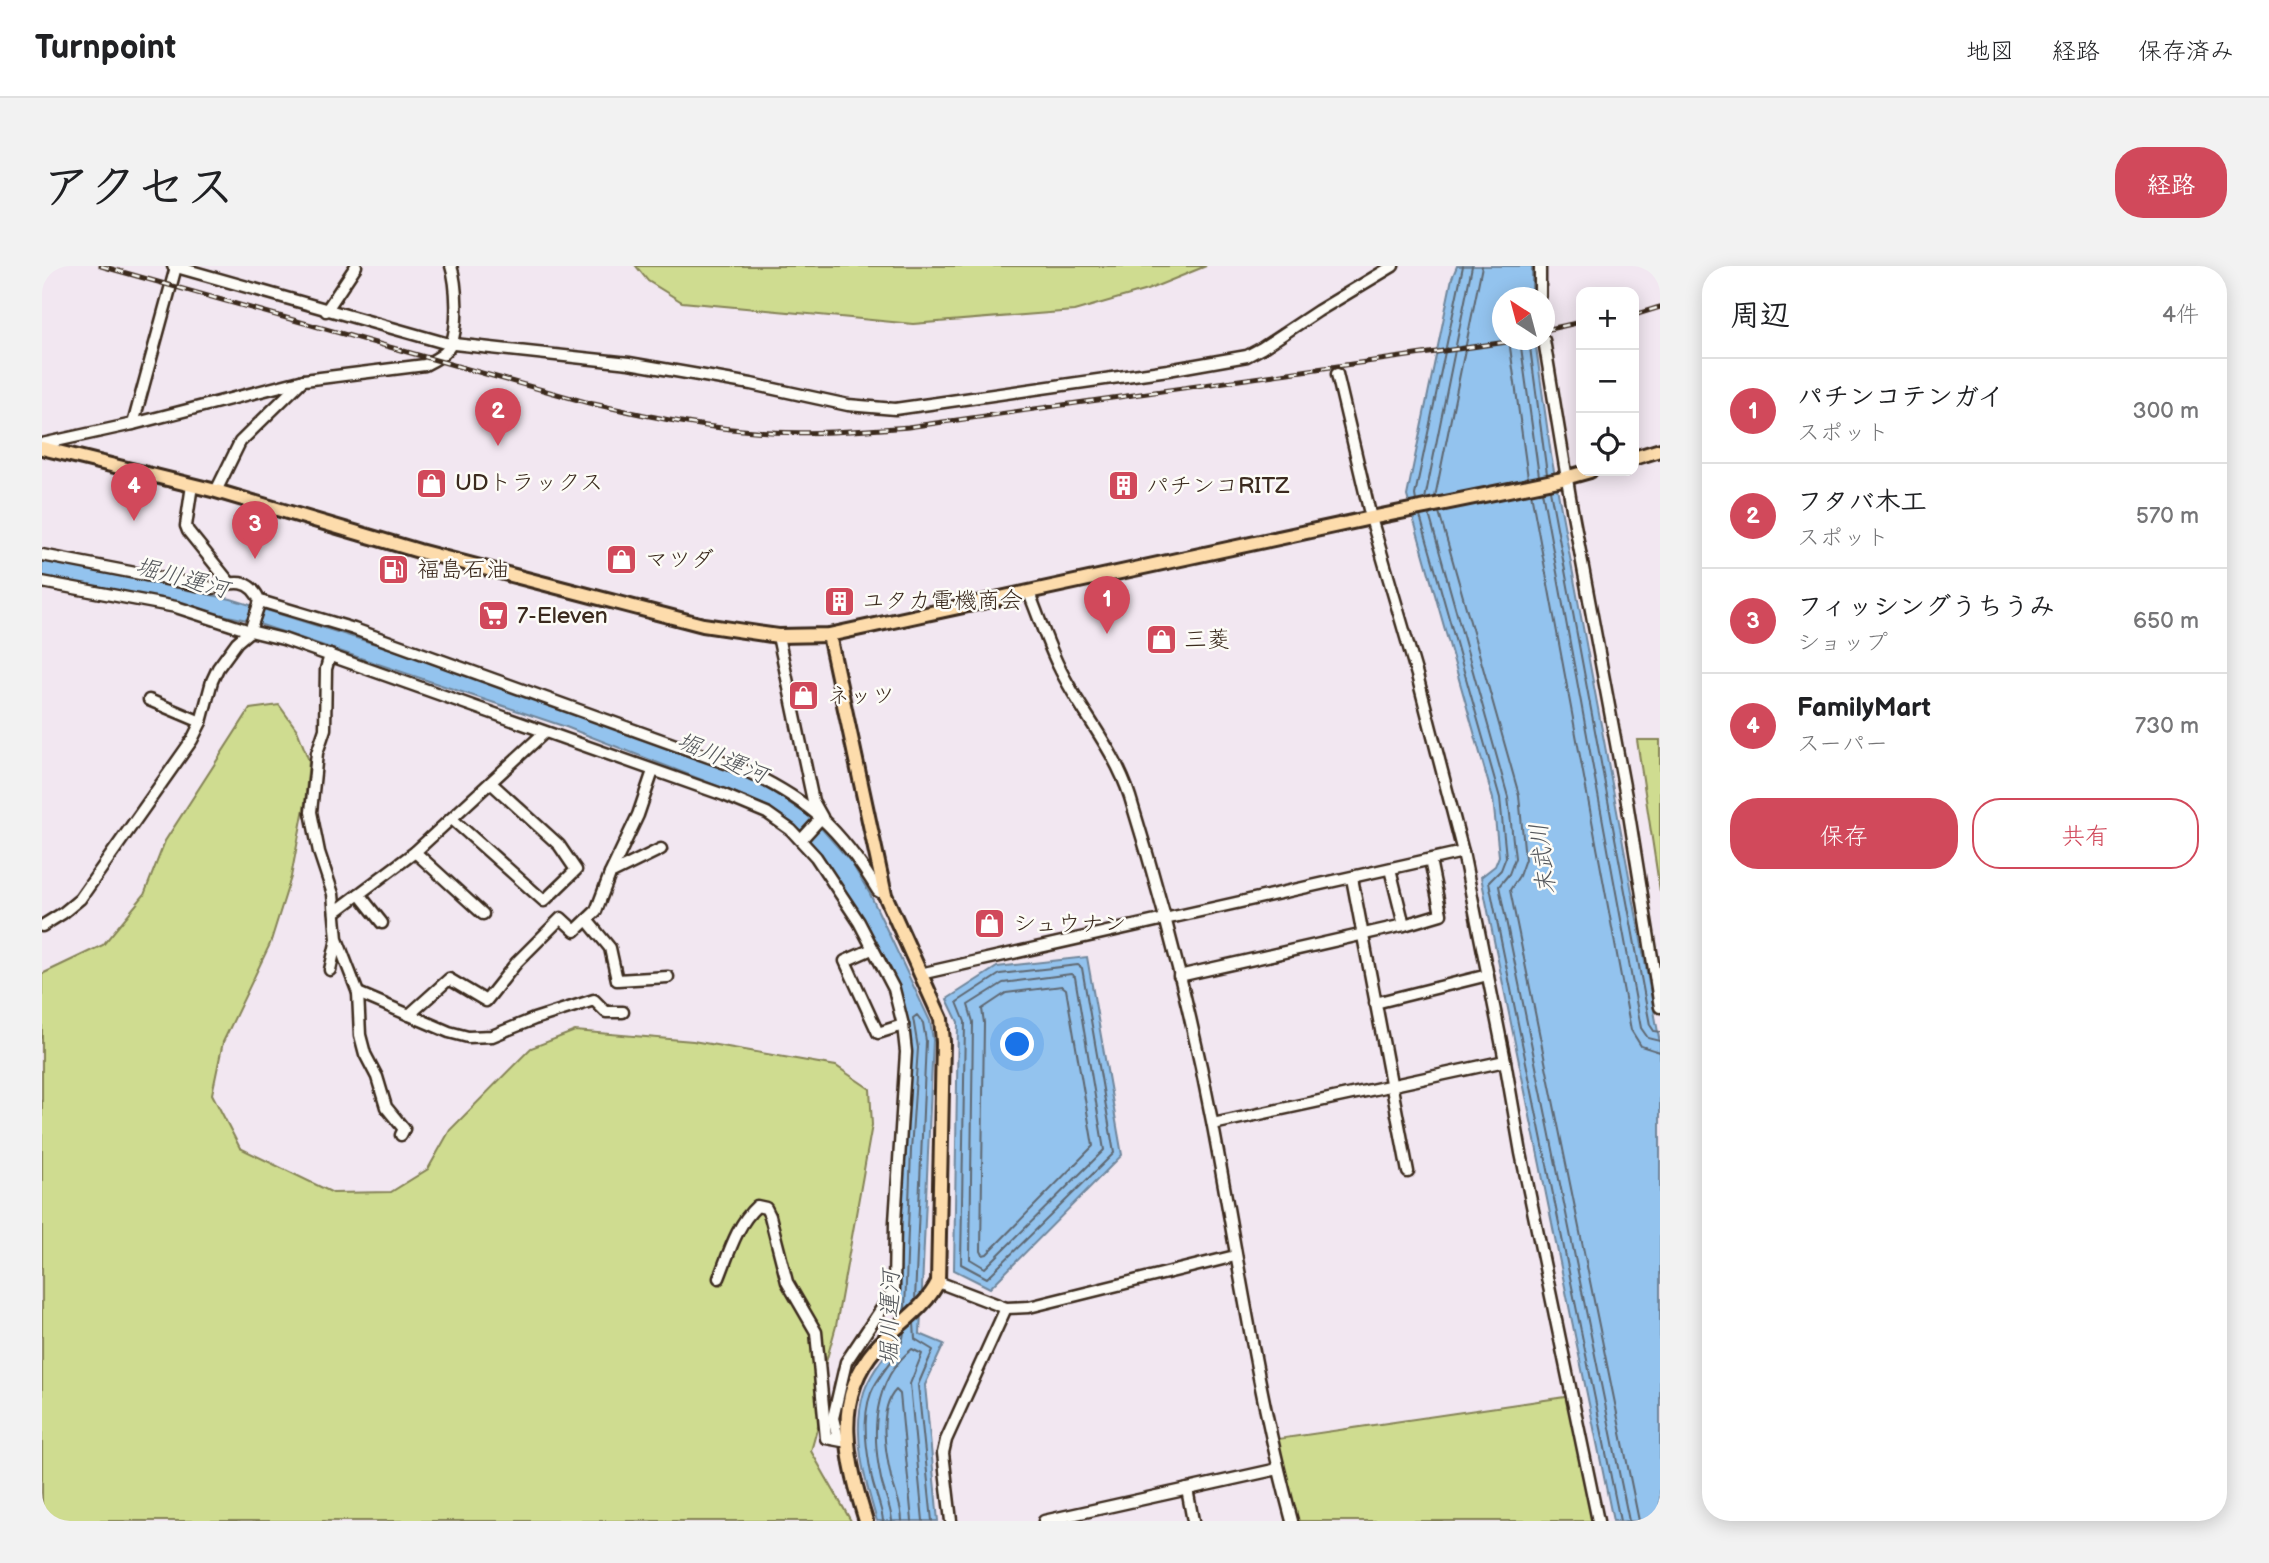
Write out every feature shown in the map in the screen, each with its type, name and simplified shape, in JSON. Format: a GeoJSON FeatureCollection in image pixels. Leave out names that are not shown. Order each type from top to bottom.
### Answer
{"type":"FeatureCollection","features":[{"type":"Feature","properties":{"kind":"main road"},"geometry":{"type":"LineString","coordinates":[[42,446],[216,491],[419,551],[638,609],[703,625],[778,636],[829,635],[1576,475]]}},
{"type":"Feature","properties":{"kind":"main road"},"geometry":{"type":"LineString","coordinates":[[1639,456],[1660,450]]}},
{"type":"Feature","properties":{"kind":"main road"},"geometry":{"type":"LineString","coordinates":[[829,635],[885,895],[941,1019],[943,1042],[935,1287],[876,1347],[863,1365],[847,1403],[842,1441],[866,1521]]}},
{"type":"Feature","properties":{"kind":"street"},"geometry":{"type":"LineString","coordinates":[[326,311],[356,266]]}},
{"type":"Feature","properties":{"kind":"street"},"geometry":{"type":"LineString","coordinates":[[42,446],[304,380],[425,365],[440,356],[451,344],[456,306],[455,277],[451,266]]}},
{"type":"Feature","properties":{"kind":"street"},"geometry":{"type":"LineString","coordinates":[[133,424],[175,267],[451,344],[629,363],[751,384],[848,405],[895,409],[1247,356],[1393,266]]}},
{"type":"Feature","properties":{"kind":"street"},"geometry":{"type":"LineString","coordinates":[[1540,266],[1541,287]]}},
{"type":"Feature","properties":{"kind":"street"},"geometry":{"type":"LineString","coordinates":[[1545,350],[1563,479],[1625,790],[1660,1007]]}},
{"type":"Feature","properties":{"kind":"street"},"geometry":{"type":"LineString","coordinates":[[1337,374],[1371,518],[1417,675],[1463,852],[1521,1153],[1598,1521]]}},
{"type":"Feature","properties":{"kind":"street"},"geometry":{"type":"LineString","coordinates":[[216,491],[240,442],[304,380]]}},
{"type":"Feature","properties":{"kind":"street"},"geometry":{"type":"LineString","coordinates":[[192,485],[186,526],[229,582]]}},
{"type":"Feature","properties":{"kind":"street"},"geometry":{"type":"LineString","coordinates":[[42,555],[213,588],[229,582],[245,582],[252,588],[260,604],[251,629],[237,642],[218,668],[209,689],[201,722],[192,740],[88,890],[63,913],[42,925]]}},
{"type":"Feature","properties":{"kind":"street"},"geometry":{"type":"LineString","coordinates":[[42,582],[176,607],[330,655],[724,795],[767,813],[803,839],[859,922],[894,989],[906,1052],[895,1222],[894,1290],[846,1362],[833,1418],[842,1441]]}},
{"type":"Feature","properties":{"kind":"street"},"geometry":{"type":"LineString","coordinates":[[1029,593],[1059,668],[1101,738],[1129,793],[1166,920],[1213,1124],[1235,1256],[1278,1469],[1292,1521]]}},
{"type":"Feature","properties":{"kind":"street"},"geometry":{"type":"LineString","coordinates":[[260,604],[354,629],[742,769],[800,800],[846,843],[878,891],[885,895]]}},
{"type":"Feature","properties":{"kind":"street"},"geometry":{"type":"LineString","coordinates":[[778,636],[813,801],[820,819]]}},
{"type":"Feature","properties":{"kind":"street"},"geometry":{"type":"LineString","coordinates":[[330,655],[326,669],[325,729],[317,753],[311,812],[319,852],[332,884],[337,939],[330,970]]}},
{"type":"Feature","properties":{"kind":"street"},"geometry":{"type":"LineString","coordinates":[[149,700],[201,722]]}},
{"type":"Feature","properties":{"kind":"street"},"geometry":{"type":"LineString","coordinates":[[335,912],[415,852],[544,733]]}},
{"type":"Feature","properties":{"kind":"street"},"geometry":{"type":"LineString","coordinates":[[410,1015],[449,979],[486,1001],[517,962],[561,918],[575,931],[596,911],[638,815],[653,771]]}},
{"type":"Feature","properties":{"kind":"street"},"geometry":{"type":"LineString","coordinates":[[452,819],[544,901],[576,870],[559,845],[491,783]]}},
{"type":"Feature","properties":{"kind":"street"},"geometry":{"type":"LineString","coordinates":[[803,839],[820,819]]}},
{"type":"Feature","properties":{"kind":"street"},"geometry":{"type":"LineString","coordinates":[[610,874],[661,849]]}},
{"type":"Feature","properties":{"kind":"street"},"geometry":{"type":"LineString","coordinates":[[415,852],[483,914]]}},
{"type":"Feature","properties":{"kind":"street"},"geometry":{"type":"LineString","coordinates":[[920,974],[1463,852]]}},
{"type":"Feature","properties":{"kind":"street"},"geometry":{"type":"LineString","coordinates":[[1179,976],[1404,925],[1441,914],[1430,860]]}},
{"type":"Feature","properties":{"kind":"street"},"geometry":{"type":"LineString","coordinates":[[1390,869],[1404,925]]}},
{"type":"Feature","properties":{"kind":"street"},"geometry":{"type":"LineString","coordinates":[[1352,878],[1408,1172]]}},
{"type":"Feature","properties":{"kind":"street"},"geometry":{"type":"LineString","coordinates":[[359,894],[382,923]]}},
{"type":"Feature","properties":{"kind":"street"},"geometry":{"type":"LineString","coordinates":[[587,920],[610,948],[617,980],[668,977]]}},
{"type":"Feature","properties":{"kind":"street"},"geometry":{"type":"LineString","coordinates":[[337,939],[358,993],[360,1035],[365,1054],[377,1077],[386,1107],[404,1129],[401,1135]]}},
{"type":"Feature","properties":{"kind":"street"},"geometry":{"type":"LineString","coordinates":[[872,949],[845,961],[878,1033],[903,1026]]}},
{"type":"Feature","properties":{"kind":"street"},"geometry":{"type":"LineString","coordinates":[[1376,1003],[1488,975]]}},
{"type":"Feature","properties":{"kind":"street"},"geometry":{"type":"LineString","coordinates":[[358,993],[449,1032],[468,1037],[492,1036],[594,1000],[606,1012],[623,1012]]}},
{"type":"Feature","properties":{"kind":"street"},"geometry":{"type":"LineString","coordinates":[[1213,1124],[1505,1061]]}},
{"type":"Feature","properties":{"kind":"street"},"geometry":{"type":"LineString","coordinates":[[719,1278],[738,1232],[751,1212],[757,1206],[766,1208],[771,1216],[787,1282],[816,1332],[826,1438],[842,1441]]}},
{"type":"Feature","properties":{"kind":"street"},"geometry":{"type":"LineString","coordinates":[[935,1287],[1006,1308],[1029,1307],[1235,1256]]}},
{"type":"Feature","properties":{"kind":"street"},"geometry":{"type":"LineString","coordinates":[[951,1521],[943,1453],[946,1440],[1006,1308]]}},
{"type":"Feature","properties":{"kind":"street"},"geometry":{"type":"LineString","coordinates":[[1044,1521],[1278,1469]]}},
{"type":"Feature","properties":{"kind":"street"},"geometry":{"type":"LineString","coordinates":[[1187,1489],[1193,1521]]}},
{"type":"Feature","properties":{"kind":"green space"},"geometry":{"type":"Polygon","coordinates":[[[636,266],[1206,266],[1147,290],[1074,311],[913,324],[682,302],[648,281],[636,266]]]}},
{"type":"Feature","properties":{"kind":"green space"},"geometry":{"type":"Polygon","coordinates":[[[279,705],[297,730],[309,761],[305,803],[291,877],[270,944],[223,1042],[212,1094],[240,1148],[333,1193],[391,1192],[428,1169],[450,1130],[531,1048],[575,1031],[693,1041],[836,1066],[870,1089],[872,1125],[836,1326],[819,1387],[821,1415],[811,1451],[851,1521],[42,1521],[42,974],[103,945],[144,895],[165,841],[250,709],[279,705]]]}},
{"type":"Feature","properties":{"kind":"green space"},"geometry":{"type":"Polygon","coordinates":[[[1637,740],[1660,740],[1660,891],[1637,740]]]}},
{"type":"Feature","properties":{"kind":"green space"},"geometry":{"type":"Polygon","coordinates":[[[1572,1396],[1598,1521],[1292,1521],[1271,1440],[1572,1396]]]}},
{"type":"Feature","properties":{"kind":"water","name":"末武川"},"geometry":{"type":"Polygon","coordinates":[[[1457,266],[1532,266],[1532,287],[1492,287],[1492,350],[1536,350],[1551,455],[1660,1043],[1660,1521],[1613,1521],[1481,877],[1495,866],[1499,856],[1493,799],[1407,496],[1452,278],[1457,266]]]}},
{"type":"Feature","properties":{"kind":"water"},"geometry":{"type":"Polygon","coordinates":[[[42,560],[231,599],[417,657],[749,776],[813,819],[851,862],[870,894],[930,1021],[933,1040],[920,1334],[944,1344],[925,1385],[938,1521],[877,1521],[864,1474],[859,1441],[860,1408],[864,1392],[882,1359],[896,1342],[911,1048],[906,1018],[898,990],[859,912],[821,854],[800,830],[751,799],[566,727],[247,620],[42,577],[42,560]]]}},
{"type":"Feature","properties":{"kind":"water"},"geometry":{"type":"Polygon","coordinates":[[[1087,957],[1122,1155],[990,1288],[954,1270],[958,1022],[947,999],[997,967],[1087,957]]]}},
{"type":"Feature","properties":{"kind":"railway"},"geometry":{"type":"LineString","coordinates":[[101,266],[589,403],[685,423],[763,432],[825,432],[908,427],[1492,344]]}},
{"type":"Feature","properties":{"kind":"railway"},"geometry":{"type":"LineString","coordinates":[[1639,313],[1660,307]]}},
{"type":"Feature","properties":{"kind":"railway"},"geometry":{"type":"LineString","coordinates":[[1555,328],[1576,323]]}},
{"type":"Feature","properties":{"kind":"place","name":"フタバ木工"},"geometry":{"type":"Point","coordinates":[498,446]}},
{"type":"Feature","properties":{"kind":"place","name":"UDトラックス"},"geometry":{"type":"Point","coordinates":[432,483]}},
{"type":"Feature","properties":{"kind":"place","name":"パチンコRITZ"},"geometry":{"type":"Point","coordinates":[1123,486]}},
{"type":"Feature","properties":{"kind":"place","name":"FamilyMart"},"geometry":{"type":"Point","coordinates":[134,521]}},
{"type":"Feature","properties":{"kind":"place","name":"フィッシングうちうみ"},"geometry":{"type":"Point","coordinates":[255,559]}},
{"type":"Feature","properties":{"kind":"place","name":"マツダ"},"geometry":{"type":"Point","coordinates":[622,560]}},
{"type":"Feature","properties":{"kind":"place","name":"福島石油"},"geometry":{"type":"Point","coordinates":[394,570]}},
{"type":"Feature","properties":{"kind":"place","name":"ユタカ電機商会"},"geometry":{"type":"Point","coordinates":[839,601]}},
{"type":"Feature","properties":{"kind":"place","name":"7-Eleven"},"geometry":{"type":"Point","coordinates":[494,616]}},
{"type":"Feature","properties":{"kind":"place","name":"パチンコテンガイ"},"geometry":{"type":"Point","coordinates":[1107,634]}},
{"type":"Feature","properties":{"kind":"place","name":"三菱"},"geometry":{"type":"Point","coordinates":[1161,640]}},
{"type":"Feature","properties":{"kind":"place","name":"ネッツ"},"geometry":{"type":"Point","coordinates":[804,696]}},
{"type":"Feature","properties":{"kind":"place","name":"シュウナン"},"geometry":{"type":"Point","coordinates":[990,924]}},
{"type":"Feature","properties":{"kind":"water label","name":"堀川運河"},"geometry":{"type":"Point","coordinates":[182,578]}},
{"type":"Feature","properties":{"kind":"water label","name":"堀川運河"},"geometry":{"type":"Point","coordinates":[722,758]}},
{"type":"Feature","properties":{"kind":"water label","name":"堀川運河"},"geometry":{"type":"Point","coordinates":[890,1318]}}]}
